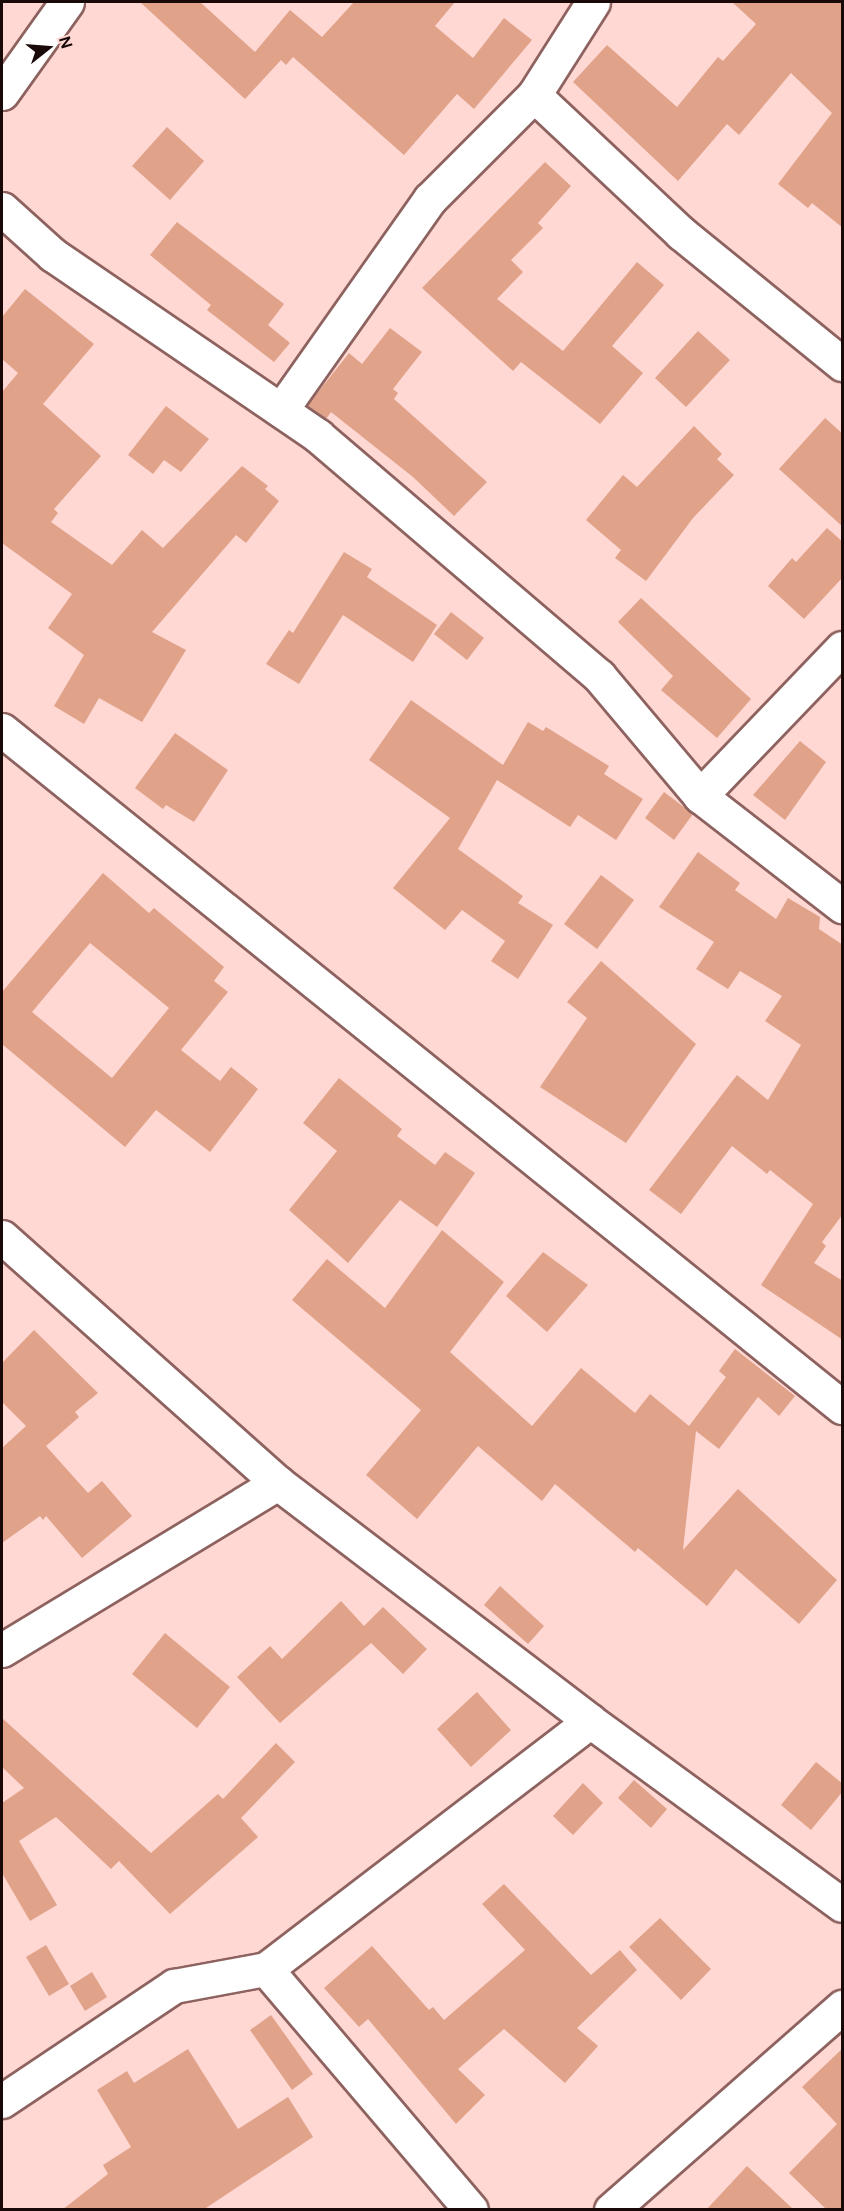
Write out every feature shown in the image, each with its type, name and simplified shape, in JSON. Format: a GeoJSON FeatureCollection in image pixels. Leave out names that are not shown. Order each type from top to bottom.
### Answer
{"type":"FeatureCollection","features":[{"type":"Feature","properties":{"kind":"street"},"geometry":{"type":"LineString","coordinates":[[2,93],[67,2]]}},
{"type":"Feature","properties":{"kind":"street"},"geometry":{"type":"LineString","coordinates":[[281,410],[430,199],[534,96],[593,2]]}},
{"type":"Feature","properties":{"kind":"street"},"geometry":{"type":"LineString","coordinates":[[534,96],[681,233],[843,364]]}},
{"type":"Feature","properties":{"kind":"street"},"geometry":{"type":"LineString","coordinates":[[2,209],[53,255],[318,436],[599,676],[700,796],[843,906]]}},
{"type":"Feature","properties":{"kind":"street"},"geometry":{"type":"LineString","coordinates":[[700,796],[843,648]]}},
{"type":"Feature","properties":{"kind":"street"},"geometry":{"type":"LineString","coordinates":[[2,730],[843,1407]]}},
{"type":"Feature","properties":{"kind":"street"},"geometry":{"type":"LineString","coordinates":[[2,1237],[278,1483],[590,1721],[843,1905]]}},
{"type":"Feature","properties":{"kind":"street"},"geometry":{"type":"LineString","coordinates":[[2,1650],[278,1483]]}},
{"type":"Feature","properties":{"kind":"street"},"geometry":{"type":"LineString","coordinates":[[2,2101],[174,1986],[266,1969],[590,1721]]}},
{"type":"Feature","properties":{"kind":"street"},"geometry":{"type":"LineString","coordinates":[[266,1969],[471,2210]]}},
{"type":"Feature","properties":{"kind":"street"},"geometry":{"type":"LineString","coordinates":[[611,2210],[843,2007]]}},
{"type":"Feature","properties":{"kind":"building"},"geometry":{"type":"Polygon","coordinates":[[[140,2],[200,2],[255,52],[290,10],[322,37],[354,2],[455,2],[435,26],[473,58],[504,18],[532,40],[474,109],[457,94],[404,155],[293,57],[286,65],[281,60],[245,99],[140,2]]]}},
{"type":"Feature","properties":{"kind":"building"},"geometry":{"type":"Polygon","coordinates":[[[732,2],[843,2],[843,228],[812,203],[808,208],[778,184],[832,113],[791,73],[739,135],[727,124],[678,181],[573,82],[607,45],[677,107],[718,57],[723,61],[756,24],[732,2]]]}},
{"type":"Feature","properties":{"kind":"building"},"geometry":{"type":"Polygon","coordinates":[[[167,127],[204,161],[170,200],[132,166],[167,127]]]}},
{"type":"Feature","properties":{"kind":"building"},"geometry":{"type":"Polygon","coordinates":[[[545,162],[571,186],[538,223],[543,228],[511,260],[523,272],[497,299],[563,351],[637,262],[664,285],[612,346],[643,373],[600,424],[521,362],[513,371],[422,288],[545,162]]]}},
{"type":"Feature","properties":{"kind":"building"},"geometry":{"type":"Polygon","coordinates":[[[177,222],[284,304],[268,325],[290,343],[274,362],[207,310],[211,305],[150,255],[177,222]]]}},
{"type":"Feature","properties":{"kind":"building"},"geometry":{"type":"Polygon","coordinates":[[[25,289],[94,344],[43,404],[101,456],[54,509],[58,513],[51,522],[112,565],[142,530],[163,548],[242,466],[268,486],[265,489],[279,501],[246,543],[236,535],[152,632],[186,650],[142,722],[99,698],[84,724],[54,706],[84,655],[48,628],[72,594],[2,543],[2,392],[18,373],[2,359],[2,317],[25,289]]]}},
{"type":"Feature","properties":{"kind":"building"},"geometry":{"type":"Polygon","coordinates":[[[390,328],[422,352],[393,389],[398,393],[394,399],[487,482],[454,516],[413,477],[331,412],[326,419],[307,406],[349,353],[362,364],[390,328]]]}},
{"type":"Feature","properties":{"kind":"building"},"geometry":{"type":"Polygon","coordinates":[[[698,331],[730,360],[686,407],[655,378],[698,331]]]}},
{"type":"Feature","properties":{"kind":"building"},"geometry":{"type":"Polygon","coordinates":[[[166,406],[209,439],[181,472],[164,460],[153,474],[128,455],[166,406]]]}},
{"type":"Feature","properties":{"kind":"building"},"geometry":{"type":"Polygon","coordinates":[[[825,418],[843,434],[843,527],[779,469],[825,418]]]}},
{"type":"Feature","properties":{"kind":"building"},"geometry":{"type":"Polygon","coordinates":[[[694,426],[722,454],[717,459],[734,475],[693,518],[646,581],[615,558],[621,550],[586,520],[623,475],[637,487],[694,426]]]}},
{"type":"Feature","properties":{"kind":"building"},"geometry":{"type":"Polygon","coordinates":[[[827,528],[843,542],[843,577],[804,619],[768,586],[792,558],[796,562],[827,528]]]}},
{"type":"Feature","properties":{"kind":"building"},"geometry":{"type":"Polygon","coordinates":[[[344,552],[372,569],[367,577],[437,625],[413,662],[343,615],[299,684],[266,664],[289,630],[293,633],[344,552]]]}},
{"type":"Feature","properties":{"kind":"building"},"geometry":{"type":"Polygon","coordinates":[[[641,598],[751,699],[717,738],[661,690],[673,676],[618,622],[641,598]]]}},
{"type":"Feature","properties":{"kind":"building"},"geometry":{"type":"Polygon","coordinates":[[[451,612],[484,638],[467,660],[434,634],[451,612]]]}},
{"type":"Feature","properties":{"kind":"building"},"geometry":{"type":"Polygon","coordinates":[[[411,700],[503,765],[528,722],[543,731],[546,727],[609,766],[604,774],[643,799],[616,840],[578,815],[570,827],[497,780],[458,849],[523,896],[518,903],[553,925],[518,979],[491,961],[505,941],[462,910],[445,930],[393,888],[450,818],[369,760],[411,700]]]}},
{"type":"Feature","properties":{"kind":"building"},"geometry":{"type":"Polygon","coordinates":[[[175,733],[228,770],[194,822],[166,805],[163,809],[135,788],[175,733]]]}},
{"type":"Feature","properties":{"kind":"building"},"geometry":{"type":"Polygon","coordinates":[[[800,741],[826,762],[785,820],[753,795],[800,741]]]}},
{"type":"Feature","properties":{"kind":"building"},"geometry":{"type":"Polygon","coordinates":[[[664,792],[693,814],[674,840],[645,818],[664,792]]]}},
{"type":"Feature","properties":{"kind":"building"},"geometry":{"type":"Polygon","coordinates":[[[698,852],[740,883],[735,890],[776,919],[788,898],[820,917],[819,929],[843,945],[843,1214],[822,1242],[826,1246],[814,1263],[843,1281],[843,1340],[761,1285],[813,1204],[770,1170],[767,1174],[732,1146],[681,1214],[649,1190],[737,1075],[768,1100],[801,1045],[765,1021],[782,996],[740,971],[728,989],[696,969],[714,942],[659,907],[698,852]]]}},
{"type":"Feature","properties":{"kind":"building"},"geometry":{"type":"Polygon","coordinates":[[[103,873],[149,913],[154,908],[224,967],[214,981],[228,992],[181,1050],[220,1081],[231,1067],[258,1089],[210,1152],[156,1110],[125,1147],[2,1044],[2,992],[103,873]],[[90,943],[32,1012],[112,1078],[169,1008],[90,943]]]}},
{"type":"Feature","properties":{"kind":"building"},"geometry":{"type":"Polygon","coordinates":[[[601,875],[634,900],[597,949],[564,924],[601,875]]]}},
{"type":"Feature","properties":{"kind":"building"},"geometry":{"type":"Polygon","coordinates":[[[601,961],[696,1044],[626,1143],[540,1087],[587,1018],[567,1002],[601,961]]]}},
{"type":"Feature","properties":{"kind":"building"},"geometry":{"type":"Polygon","coordinates":[[[339,1078],[402,1129],[397,1136],[435,1165],[445,1152],[475,1173],[437,1227],[400,1200],[348,1263],[289,1210],[337,1151],[303,1123],[339,1078]]]}},
{"type":"Feature","properties":{"kind":"building"},"geometry":{"type":"Polygon","coordinates":[[[442,1230],[504,1282],[450,1352],[532,1426],[581,1368],[635,1413],[650,1394],[689,1426],[726,1377],[719,1371],[735,1349],[795,1396],[779,1416],[758,1397],[719,1449],[696,1431],[683,1550],[738,1489],[837,1580],[799,1624],[736,1569],[707,1606],[638,1548],[635,1552],[555,1484],[542,1501],[478,1446],[417,1519],[366,1475],[421,1410],[292,1300],[327,1259],[385,1308],[442,1230]]]}},
{"type":"Feature","properties":{"kind":"building"},"geometry":{"type":"Polygon","coordinates":[[[543,1252],[588,1285],[547,1332],[506,1296],[543,1252]]]}},
{"type":"Feature","properties":{"kind":"building"},"geometry":{"type":"Polygon","coordinates":[[[34,1330],[98,1393],[75,1412],[79,1417],[46,1446],[88,1493],[102,1481],[132,1516],[82,1558],[46,1516],[43,1520],[40,1516],[2,1543],[2,1448],[26,1426],[2,1402],[2,1363],[34,1330]]]}},
{"type":"Feature","properties":{"kind":"building"},"geometry":{"type":"Polygon","coordinates":[[[500,1586],[544,1626],[528,1644],[484,1605],[500,1586]]]}},
{"type":"Feature","properties":{"kind":"building"},"geometry":{"type":"Polygon","coordinates":[[[341,1601],[364,1626],[383,1607],[427,1649],[403,1674],[371,1643],[280,1723],[237,1677],[270,1646],[282,1659],[341,1601]]]}},
{"type":"Feature","properties":{"kind":"building"},"geometry":{"type":"Polygon","coordinates":[[[165,1633],[230,1687],[197,1728],[132,1674],[165,1633]]]}},
{"type":"Feature","properties":{"kind":"building"},"geometry":{"type":"Polygon","coordinates":[[[477,1692],[511,1730],[471,1767],[437,1729],[477,1692]]]}},
{"type":"Feature","properties":{"kind":"building"},"geometry":{"type":"Polygon","coordinates":[[[2,1718],[151,1853],[218,1794],[223,1799],[276,1743],[295,1762],[241,1818],[258,1837],[170,1914],[119,1861],[111,1869],[56,1817],[19,1841],[57,1905],[30,1921],[2,1873],[2,1803],[24,1788],[2,1767],[2,1718]]]}},
{"type":"Feature","properties":{"kind":"building"},"geometry":{"type":"Polygon","coordinates":[[[816,1762],[843,1784],[843,1791],[811,1830],[781,1805],[816,1762]]]}},
{"type":"Feature","properties":{"kind":"building"},"geometry":{"type":"Polygon","coordinates":[[[634,1780],[667,1809],[651,1828],[618,1798],[634,1780]]]}},
{"type":"Feature","properties":{"kind":"building"},"geometry":{"type":"Polygon","coordinates":[[[583,1783],[603,1803],[573,1835],[553,1816],[583,1783]]]}},
{"type":"Feature","properties":{"kind":"building"},"geometry":{"type":"Polygon","coordinates":[[[504,1884],[591,1975],[620,1950],[637,1970],[577,2028],[598,2046],[565,2083],[504,2029],[458,2069],[485,2095],[456,2124],[368,2019],[359,2027],[324,1988],[372,1946],[429,2010],[433,2007],[444,2020],[525,1950],[482,1904],[504,1884]]]}},
{"type":"Feature","properties":{"kind":"building"},"geometry":{"type":"Polygon","coordinates":[[[660,1918],[711,1969],[681,2000],[629,1947],[660,1918]]]}},
{"type":"Feature","properties":{"kind":"building"},"geometry":{"type":"Polygon","coordinates":[[[46,1945],[69,1984],[49,1996],[26,1957],[46,1945]]]}},
{"type":"Feature","properties":{"kind":"building"},"geometry":{"type":"Polygon","coordinates":[[[92,1972],[107,1997],[85,2011],[70,1986],[92,1972]]]}},
{"type":"Feature","properties":{"kind":"building"},"geometry":{"type":"Polygon","coordinates":[[[271,2015],[313,2074],[292,2090],[250,2030],[271,2015]]]}},
{"type":"Feature","properties":{"kind":"building"},"geometry":{"type":"Polygon","coordinates":[[[843,2048],[843,2210],[827,2210],[789,2173],[837,2124],[802,2087],[843,2048]]]}},
{"type":"Feature","properties":{"kind":"building"},"geometry":{"type":"Polygon","coordinates":[[[188,2049],[238,2129],[288,2097],[313,2137],[203,2210],[62,2210],[108,2174],[103,2165],[131,2147],[97,2090],[127,2071],[134,2083],[188,2049]]]}},
{"type":"Feature","properties":{"kind":"building"},"geometry":{"type":"Polygon","coordinates":[[[747,2166],[794,2210],[706,2210],[747,2166]]]}}]}
